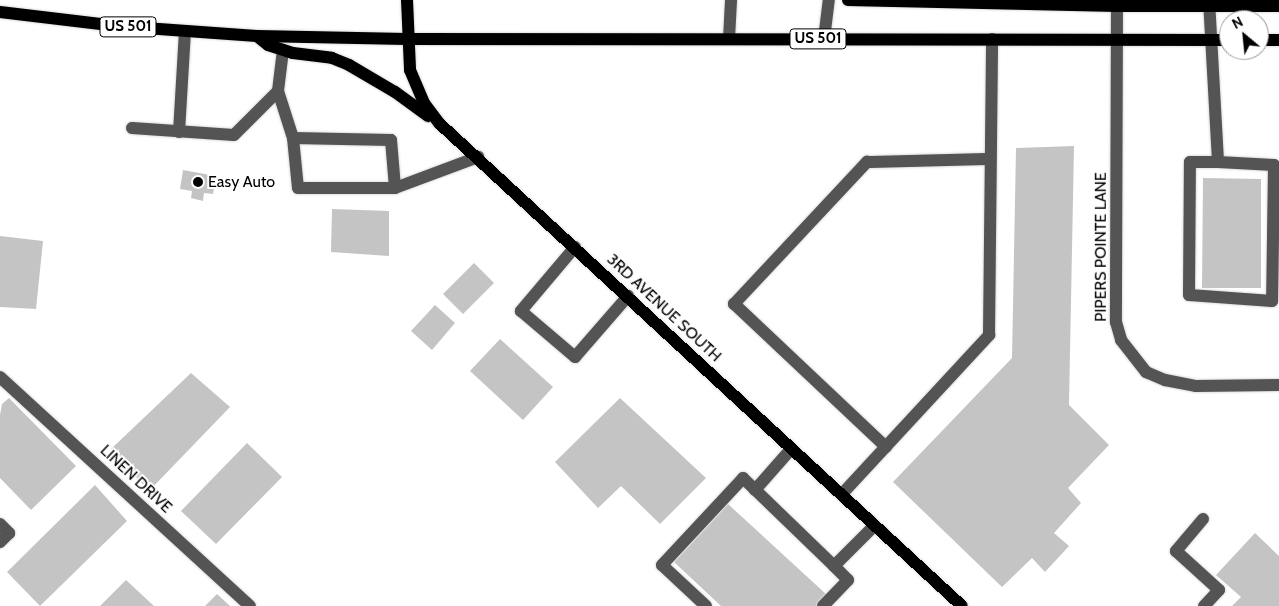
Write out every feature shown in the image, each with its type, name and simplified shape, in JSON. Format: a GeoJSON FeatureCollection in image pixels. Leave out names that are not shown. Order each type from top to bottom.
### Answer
{"type":"FeatureCollection","features":[{"type":"Feature","properties":{"kind":"main road","name":"3RD AVENUE SOUTH"},"geometry":{"type":"LineString","coordinates":[[407,0],[407,38],[410,70],[424,103],[440,124],[478,157],[962,606]]}},
{"type":"Feature","properties":{"kind":"main road"},"geometry":{"type":"LineString","coordinates":[[848,0],[1117,6],[1209,3],[1279,6]]}},
{"type":"Feature","properties":{"kind":"main road","name":"US 501"},"geometry":{"type":"LineString","coordinates":[[0,12],[117,26],[257,36],[1219,40]]}},
{"type":"Feature","properties":{"kind":"main road"},"geometry":{"type":"LineString","coordinates":[[257,36],[268,45],[282,50],[332,58],[349,65],[395,92],[440,124]]}},
{"type":"Feature","properties":{"kind":"street"},"geometry":{"type":"LineString","coordinates":[[729,38],[731,0]]}},
{"type":"Feature","properties":{"kind":"street"},"geometry":{"type":"LineString","coordinates":[[824,39],[829,0]]}},
{"type":"Feature","properties":{"kind":"street"},"geometry":{"type":"LineString","coordinates":[[1209,3],[1213,40],[1218,162]]}},
{"type":"Feature","properties":{"kind":"street","name":"PIPERS POINTE LANE"},"geometry":{"type":"LineString","coordinates":[[1117,6],[1116,322],[1121,340],[1146,372],[1165,380],[1196,386],[1279,386]]}},
{"type":"Feature","properties":{"kind":"street"},"geometry":{"type":"LineString","coordinates":[[179,132],[185,31]]}},
{"type":"Feature","properties":{"kind":"street"},"geometry":{"type":"LineString","coordinates":[[842,494],[989,335],[992,40]]}},
{"type":"Feature","properties":{"kind":"street"},"geometry":{"type":"LineString","coordinates":[[282,50],[278,91],[293,138],[298,188],[395,188],[478,157]]}},
{"type":"Feature","properties":{"kind":"street"},"geometry":{"type":"LineString","coordinates":[[132,128],[234,136],[278,91]]}},
{"type":"Feature","properties":{"kind":"street"},"geometry":{"type":"LineString","coordinates":[[293,138],[391,140],[395,188]]}},
{"type":"Feature","properties":{"kind":"street"},"geometry":{"type":"LineString","coordinates":[[886,446],[734,304],[867,162],[990,159]]}},
{"type":"Feature","properties":{"kind":"street"},"geometry":{"type":"LineString","coordinates":[[1190,162],[1218,162],[1274,165],[1272,301],[1189,296],[1190,162]]}},
{"type":"Feature","properties":{"kind":"street"},"geometry":{"type":"LineString","coordinates":[[575,248],[521,311],[575,357],[628,296]]}},
{"type":"Feature","properties":{"kind":"street","name":"LINEN DRIVE"},"geometry":{"type":"LineString","coordinates":[[0,377],[250,606]]}},
{"type":"Feature","properties":{"kind":"street"},"geometry":{"type":"LineString","coordinates":[[755,490],[791,449]]}},
{"type":"Feature","properties":{"kind":"street"},"geometry":{"type":"LineString","coordinates":[[706,606],[662,565],[743,478],[848,580],[823,606]]}},
{"type":"Feature","properties":{"kind":"street"},"geometry":{"type":"LineString","coordinates":[[1203,519],[1176,551],[1219,590],[1204,606]]}},
{"type":"Feature","properties":{"kind":"street"},"geometry":{"type":"LineString","coordinates":[[0,524],[9,533],[0,542]]}},
{"type":"Feature","properties":{"kind":"street"},"geometry":{"type":"LineString","coordinates":[[834,566],[874,526]]}},
{"type":"Feature","properties":{"kind":"building"},"geometry":{"type":"Polygon","coordinates":[[[1074,146],[1069,405],[1109,445],[1068,488],[1081,503],[1054,533],[1069,546],[1045,572],[1032,558],[1002,587],[893,482],[1012,358],[1016,148],[1074,146]]]}},
{"type":"Feature","properties":{"kind":"building","name":"Easy Auto"},"geometry":{"type":"Polygon","coordinates":[[[183,170],[216,176],[213,194],[204,193],[203,201],[191,198],[192,191],[180,189],[183,170]]]}},
{"type":"Feature","properties":{"kind":"building"},"geometry":{"type":"Polygon","coordinates":[[[1203,178],[1261,179],[1261,288],[1202,288],[1203,178]]]}},
{"type":"Feature","properties":{"kind":"building"},"geometry":{"type":"Polygon","coordinates":[[[332,209],[389,211],[389,256],[331,252],[332,209]]]}},
{"type":"Feature","properties":{"kind":"building"},"geometry":{"type":"Polygon","coordinates":[[[0,236],[43,241],[36,309],[0,307],[0,236]]]}},
{"type":"Feature","properties":{"kind":"building"},"geometry":{"type":"Polygon","coordinates":[[[474,263],[494,283],[463,314],[443,294],[474,263]]]}},
{"type":"Feature","properties":{"kind":"building"},"geometry":{"type":"Polygon","coordinates":[[[435,305],[455,323],[432,350],[411,331],[435,305]]]}},
{"type":"Feature","properties":{"kind":"building"},"geometry":{"type":"Polygon","coordinates":[[[500,339],[553,387],[523,420],[470,371],[500,339]]]}},
{"type":"Feature","properties":{"kind":"building"},"geometry":{"type":"Polygon","coordinates":[[[191,373],[230,407],[149,491],[111,449],[191,373]]]}},
{"type":"Feature","properties":{"kind":"building"},"geometry":{"type":"Polygon","coordinates":[[[9,398],[76,466],[31,510],[0,478],[0,415],[2,404],[9,398]]]}},
{"type":"Feature","properties":{"kind":"building"},"geometry":{"type":"Polygon","coordinates":[[[620,398],[706,478],[660,524],[621,486],[598,508],[555,462],[620,398]]]}},
{"type":"Feature","properties":{"kind":"building"},"geometry":{"type":"Polygon","coordinates":[[[247,443],[282,477],[216,544],[181,511],[247,443]]]}},
{"type":"Feature","properties":{"kind":"building"},"geometry":{"type":"Polygon","coordinates":[[[95,485],[127,521],[40,606],[7,572],[95,485]]]}},
{"type":"Feature","properties":{"kind":"building"},"geometry":{"type":"Polygon","coordinates":[[[728,504],[827,595],[816,606],[721,606],[674,562],[728,504]]]}},
{"type":"Feature","properties":{"kind":"building"},"geometry":{"type":"Polygon","coordinates":[[[1255,533],[1279,556],[1279,606],[1232,606],[1241,597],[1216,575],[1255,533]]]}},
{"type":"Feature","properties":{"kind":"building"},"geometry":{"type":"Polygon","coordinates":[[[126,580],[154,606],[100,606],[126,580]]]}},
{"type":"Feature","properties":{"kind":"building"},"geometry":{"type":"Polygon","coordinates":[[[217,594],[230,606],[205,606],[217,594]]]}},
{"type":"Feature","properties":{"kind":"place","name":"Easy Auto"},"geometry":{"type":"Point","coordinates":[198,182]}}]}
